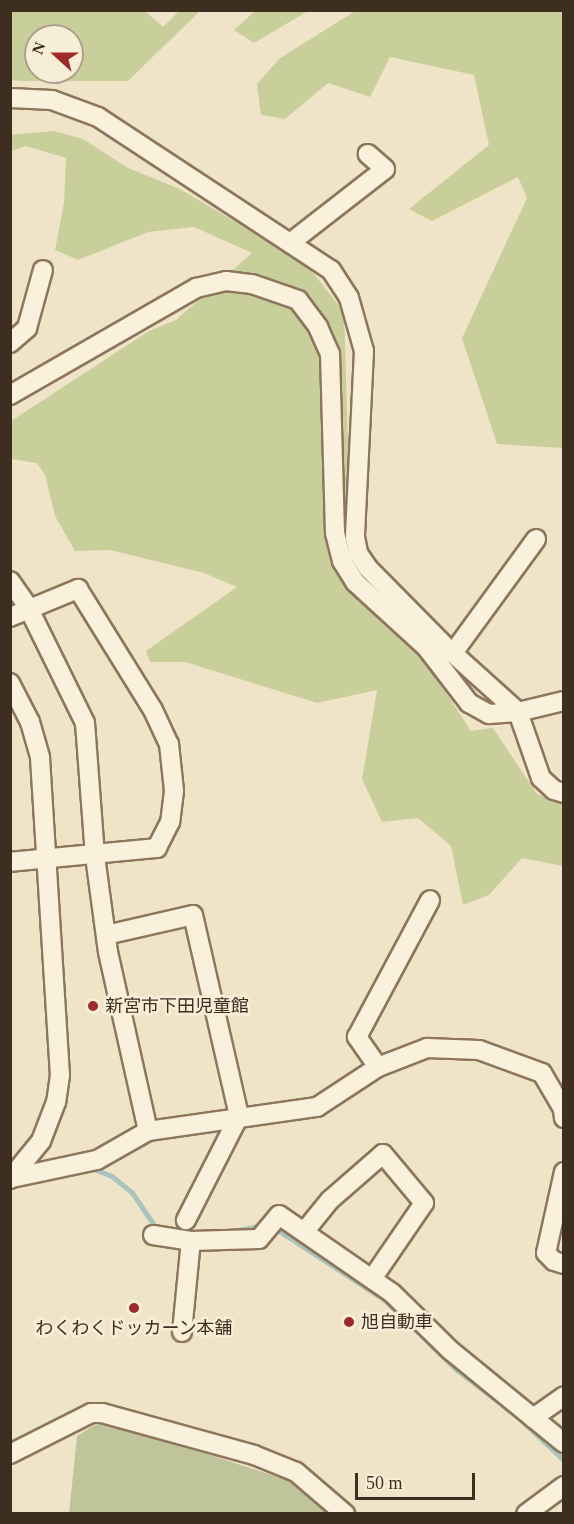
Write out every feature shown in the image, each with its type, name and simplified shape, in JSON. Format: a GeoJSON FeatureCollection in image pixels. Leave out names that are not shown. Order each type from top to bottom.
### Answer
{"type":"FeatureCollection","features":[{"type":"Feature","properties":{"kind":"street"},"geometry":{"type":"LineString","coordinates":[[10,98],[52,100],[98,117],[331,270],[358,324],[364,351],[355,537],[358,553],[368,568],[453,653],[518,712],[541,778],[554,790],[564,794]]}},
{"type":"Feature","properties":{"kind":"street"},"geometry":{"type":"LineString","coordinates":[[290,243],[385,169],[368,154]]}},
{"type":"Feature","properties":{"kind":"street"},"geometry":{"type":"LineString","coordinates":[[10,343],[27,327],[43,270]]}},
{"type":"Feature","properties":{"kind":"street"},"geometry":{"type":"LineString","coordinates":[[10,395],[196,288],[226,281],[252,284],[297,300],[318,327],[330,354],[335,533],[342,561],[355,582],[426,647],[470,703],[489,714],[518,712],[564,701]]}},
{"type":"Feature","properties":{"kind":"street"},"geometry":{"type":"LineString","coordinates":[[453,653],[536,538]]}},
{"type":"Feature","properties":{"kind":"street"},"geometry":{"type":"LineString","coordinates":[[10,581],[28,608],[85,723],[95,856],[106,935],[148,1131]]}},
{"type":"Feature","properties":{"kind":"street"},"geometry":{"type":"LineString","coordinates":[[10,617],[78,589],[153,710],[169,744],[174,791],[170,822],[158,848],[95,856],[10,862]]}},
{"type":"Feature","properties":{"kind":"street"},"geometry":{"type":"LineString","coordinates":[[10,683],[30,722],[40,758],[60,1075],[56,1102],[41,1141],[11,1179]]}},
{"type":"Feature","properties":{"kind":"street"},"geometry":{"type":"LineString","coordinates":[[378,1067],[357,1037],[430,900]]}},
{"type":"Feature","properties":{"kind":"street"},"geometry":{"type":"LineString","coordinates":[[106,935],[193,915],[239,1116],[186,1220]]}},
{"type":"Feature","properties":{"kind":"street"},"geometry":{"type":"LineString","coordinates":[[11,1179],[97,1160],[148,1131],[239,1116],[317,1107],[378,1067],[427,1048],[479,1050],[542,1073],[563,1109],[564,1118]]}},
{"type":"Feature","properties":{"kind":"street"},"geometry":{"type":"LineString","coordinates":[[304,1232],[330,1200],[383,1154],[424,1203],[372,1279]]}},
{"type":"Feature","properties":{"kind":"street"},"geometry":{"type":"LineString","coordinates":[[564,1172],[546,1253],[554,1261],[564,1264]]}},
{"type":"Feature","properties":{"kind":"street"},"geometry":{"type":"LineString","coordinates":[[153,1235],[191,1241],[259,1239],[279,1215],[372,1279],[564,1443]]}},
{"type":"Feature","properties":{"kind":"street"},"geometry":{"type":"LineString","coordinates":[[182,1332],[191,1241]]}},
{"type":"Feature","properties":{"kind":"street"},"geometry":{"type":"LineString","coordinates":[[533,1418],[564,1395]]}},
{"type":"Feature","properties":{"kind":"street"},"geometry":{"type":"LineString","coordinates":[[10,1454],[91,1413],[102,1413],[254,1455],[296,1472],[345,1514]]}},
{"type":"Feature","properties":{"kind":"street"},"geometry":{"type":"LineString","coordinates":[[526,1514],[564,1486]]}},
{"type":"Feature","properties":{"kind":"green space"},"geometry":{"type":"Polygon","coordinates":[[[10,11],[145,11],[163,27],[179,11],[200,11],[128,81],[84,81],[84,24],[24,24],[24,81],[11,80],[10,11]]]}},
{"type":"Feature","properties":{"kind":"green space"},"geometry":{"type":"Polygon","coordinates":[[[255,11],[308,11],[254,43],[234,30],[255,11]]]}},
{"type":"Feature","properties":{"kind":"green space"},"geometry":{"type":"Polygon","coordinates":[[[355,11],[563,11],[563,448],[497,444],[462,338],[527,198],[518,177],[432,221],[409,209],[489,145],[474,75],[390,57],[370,97],[328,83],[285,119],[261,115],[257,84],[279,59],[355,11]]]}},
{"type":"Feature","properties":{"kind":"green space"},"geometry":{"type":"Polygon","coordinates":[[[54,131],[83,139],[128,168],[180,189],[236,222],[310,269],[344,312],[351,547],[471,731],[493,728],[537,794],[563,803],[563,866],[522,858],[489,895],[463,905],[451,846],[418,818],[382,822],[362,779],[377,690],[317,703],[185,662],[150,662],[146,651],[237,587],[204,573],[110,550],[75,551],[55,516],[45,475],[37,463],[11,459],[11,421],[149,331],[176,320],[252,253],[194,227],[148,232],[78,260],[55,250],[64,203],[66,158],[26,146],[11,151],[11,135],[54,131]]]}},
{"type":"Feature","properties":{"kind":"green space"},"geometry":{"type":"Polygon","coordinates":[[[103,1420],[287,1480],[328,1513],[69,1514],[77,1436],[103,1420]]]}},
{"type":"Feature","properties":{"kind":"waterway"},"geometry":{"type":"LineString","coordinates":[[94,1169],[112,1176],[132,1192],[155,1226],[170,1229]]}},
{"type":"Feature","properties":{"kind":"waterway"},"geometry":{"type":"LineString","coordinates":[[228,1232],[264,1225]]}},
{"type":"Feature","properties":{"kind":"waterway"},"geometry":{"type":"LineString","coordinates":[[275,1228],[385,1300],[456,1369],[516,1415],[564,1460]]}},
{"type":"Feature","properties":{"kind":"place","name":"新宮市下田児童館"},"geometry":{"type":"Point","coordinates":[93,1006]}},
{"type":"Feature","properties":{"kind":"place","name":"わくわくドッカーン本舗"},"geometry":{"type":"Point","coordinates":[134,1308]}},
{"type":"Feature","properties":{"kind":"place","name":"旭自動車"},"geometry":{"type":"Point","coordinates":[349,1322]}}]}
